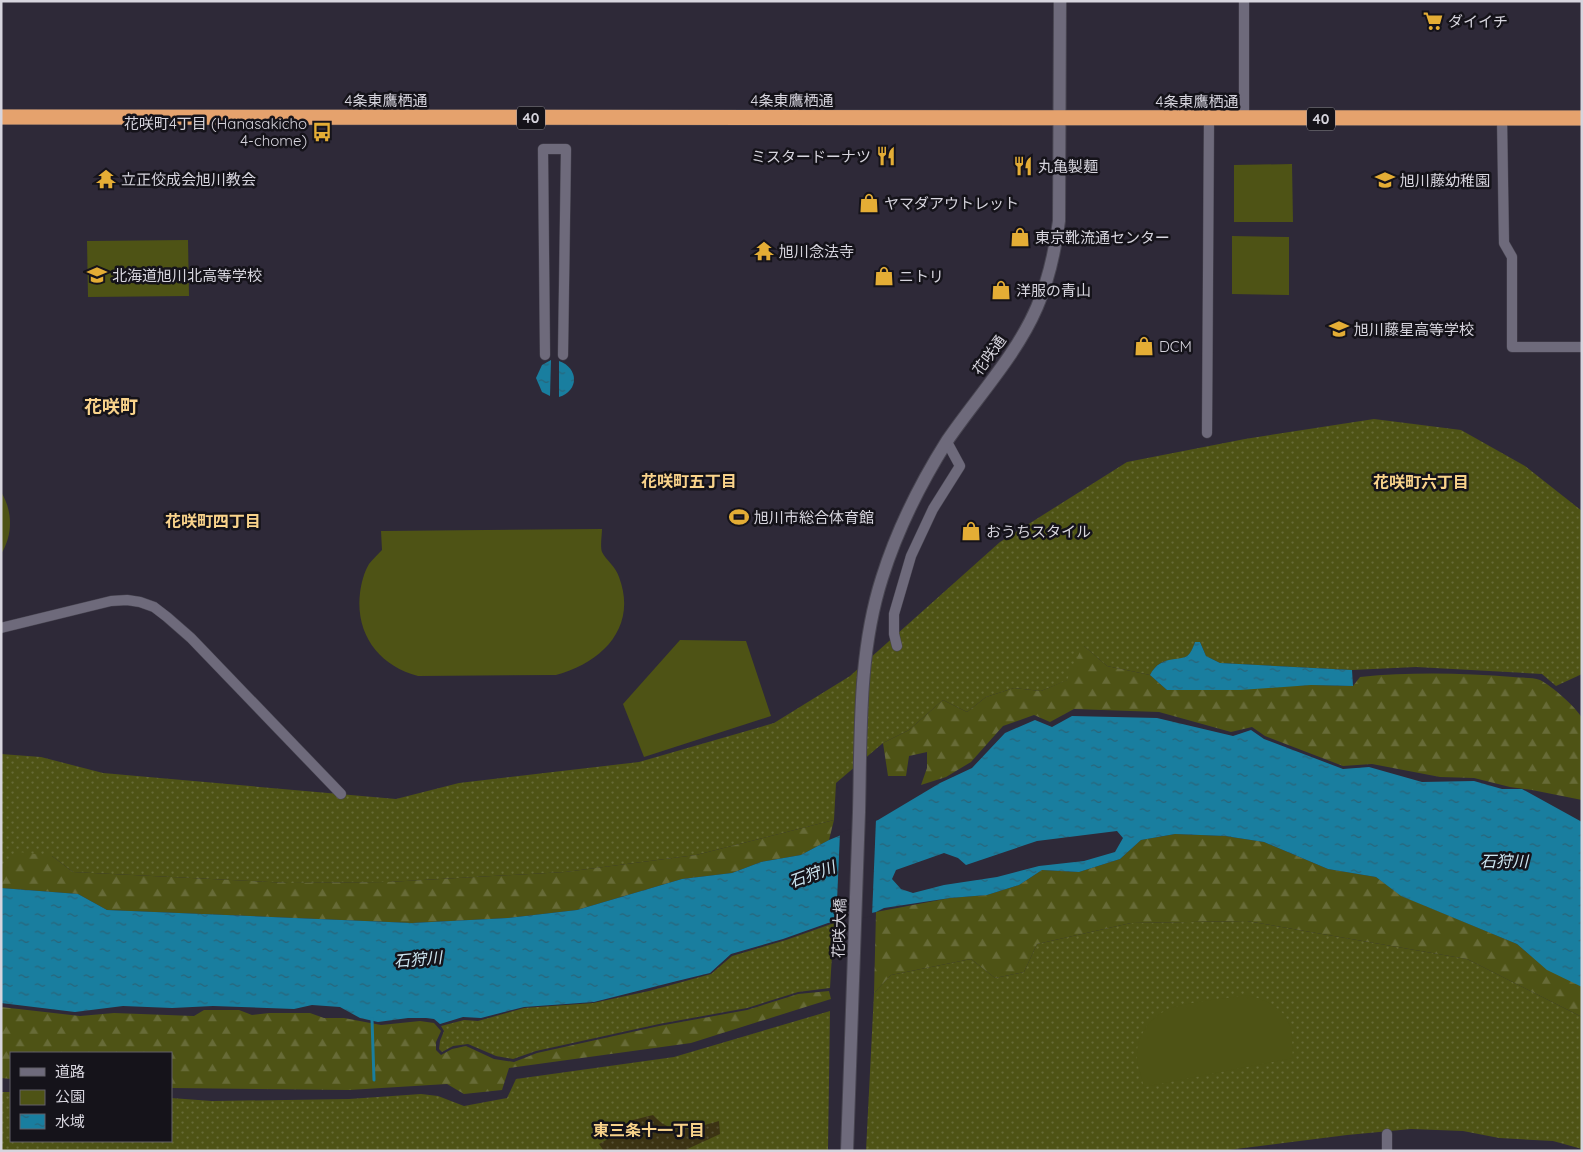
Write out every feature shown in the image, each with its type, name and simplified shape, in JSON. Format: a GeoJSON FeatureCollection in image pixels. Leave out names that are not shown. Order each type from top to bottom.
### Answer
{"type":"FeatureCollection","features":[{"type":"Feature","properties":{"kind":"highway","name":"4条東鷹栖通"},"geometry":{"type":"LineString","coordinates":[[1,117],[1582,118]]}},
{"type":"Feature","properties":{"kind":"street","name":"花咲通"},"geometry":{"type":"LineString","coordinates":[[862,707],[868,632],[881,580],[896,538],[918,491],[947,442],[1020,339],[1037,308],[1047,282],[1055,251],[1059,222],[1060,1]]}},
{"type":"Feature","properties":{"kind":"street"},"geometry":{"type":"LineString","coordinates":[[1244,1],[1244,119]]}},
{"type":"Feature","properties":{"kind":"street"},"geometry":{"type":"LineString","coordinates":[[1502,118],[1504,243],[1512,257],[1512,347],[1582,347]]}},
{"type":"Feature","properties":{"kind":"street"},"geometry":{"type":"LineString","coordinates":[[1207,433],[1209,119]]}},
{"type":"Feature","properties":{"kind":"street"},"geometry":{"type":"LineString","coordinates":[[545,355],[543,149],[566,149],[563,355]]}},
{"type":"Feature","properties":{"kind":"street"},"geometry":{"type":"LineString","coordinates":[[897,646],[894,634],[894,614],[911,556],[933,509],[960,466],[947,442]]}},
{"type":"Feature","properties":{"kind":"street"},"geometry":{"type":"LineString","coordinates":[[1,628],[111,601],[127,600],[154,607],[191,638],[341,794]]}},
{"type":"Feature","properties":{"kind":"street","name":"花咲大橋"},"geometry":{"type":"LineString","coordinates":[[847,1151],[862,707]]}},
{"type":"Feature","properties":{"kind":"street"},"geometry":{"type":"LineString","coordinates":[[1387,1134],[1387,1151]]}},
{"type":"Feature","properties":{"kind":"green space"},"geometry":{"type":"Polygon","coordinates":[[[1292,164],[1293,222],[1234,222],[1234,165],[1292,164]]]}},
{"type":"Feature","properties":{"kind":"green space"},"geometry":{"type":"Polygon","coordinates":[[[1232,236],[1289,237],[1289,295],[1232,294],[1232,236]]]}},
{"type":"Feature","properties":{"kind":"green space"},"geometry":{"type":"Polygon","coordinates":[[[188,240],[189,296],[88,297],[87,241],[188,240]]]}},
{"type":"Feature","properties":{"kind":"green space"},"geometry":{"type":"Polygon","coordinates":[[[1374,419],[1461,430],[1525,466],[1582,511],[1582,674],[1556,686],[1542,674],[1416,667],[1352,670],[1220,663],[1206,656],[1200,642],[1195,642],[1187,656],[1164,661],[1150,675],[1107,666],[1084,646],[1068,680],[1041,691],[1014,688],[986,697],[967,712],[943,700],[909,730],[883,743],[836,783],[834,820],[696,855],[565,872],[388,882],[289,883],[73,872],[52,856],[1,867],[1,754],[41,757],[103,773],[396,799],[459,783],[639,762],[774,723],[850,676],[1000,542],[1127,462],[1245,439],[1374,419]]]}},
{"type":"Feature","properties":{"kind":"green space"},"geometry":{"type":"Polygon","coordinates":[[[1,492],[8,507],[10,523],[8,539],[1,554],[1,492]]]}},
{"type":"Feature","properties":{"kind":"green space"},"geometry":{"type":"Polygon","coordinates":[[[602,529],[602,552],[619,577],[624,595],[624,612],[620,627],[612,640],[588,662],[573,669],[556,675],[418,676],[392,665],[372,646],[366,635],[361,622],[359,608],[360,589],[367,567],[382,550],[381,531],[602,529]]]}},
{"type":"Feature","properties":{"kind":"green space"},"geometry":{"type":"Polygon","coordinates":[[[680,640],[746,641],[771,716],[644,757],[623,704],[680,640]]]}},
{"type":"Feature","properties":{"kind":"green space"},"geometry":{"type":"Polygon","coordinates":[[[1083,645],[1107,666],[1150,675],[1167,690],[1311,685],[1353,686],[1360,677],[1379,675],[1436,674],[1537,679],[1563,697],[1575,708],[1582,718],[1582,800],[1510,787],[1474,778],[1440,777],[1372,764],[1343,766],[1265,736],[1252,727],[1231,732],[1159,712],[1074,709],[1050,722],[1034,715],[1003,726],[971,762],[946,777],[921,785],[927,768],[927,752],[909,756],[906,776],[888,776],[883,743],[909,730],[943,700],[967,712],[986,697],[1014,688],[1041,691],[1067,680],[1083,645]]]}},
{"type":"Feature","properties":{"kind":"green space"},"geometry":{"type":"Polygon","coordinates":[[[834,820],[829,840],[801,855],[761,862],[732,873],[682,879],[577,910],[508,918],[412,923],[107,910],[78,894],[1,888],[1,867],[19,852],[52,856],[73,872],[289,883],[388,882],[565,872],[696,855],[834,820]]]}},
{"type":"Feature","properties":{"kind":"green space"},"geometry":{"type":"Polygon","coordinates":[[[1175,834],[1225,836],[1264,842],[1328,869],[1376,877],[1402,896],[1517,944],[1531,956],[1582,987],[1582,1017],[1467,959],[1247,921],[1131,923],[1037,944],[1024,972],[995,978],[971,959],[891,975],[874,993],[876,912],[950,898],[987,895],[1019,885],[1042,870],[1079,872],[1120,859],[1141,840],[1175,834]]]}},
{"type":"Feature","properties":{"kind":"green space"},"geometry":{"type":"Polygon","coordinates":[[[1247,921],[1467,959],[1582,1017],[1582,1149],[1553,1141],[1499,1138],[1463,1131],[1411,1129],[1220,1151],[866,1151],[874,993],[891,975],[971,959],[995,978],[1024,972],[1037,944],[1131,923],[1247,921]]]}},
{"type":"Feature","properties":{"kind":"green space"},"geometry":{"type":"Polygon","coordinates":[[[834,923],[830,988],[798,992],[747,1008],[659,1024],[536,1051],[513,1059],[496,1056],[468,1044],[453,1046],[442,1052],[439,1049],[444,1031],[441,1026],[464,1020],[478,1021],[524,1008],[593,1003],[649,991],[711,974],[732,956],[834,923]]]}},
{"type":"Feature","properties":{"kind":"green space"},"geometry":{"type":"Polygon","coordinates":[[[829,991],[831,999],[691,1043],[509,1068],[502,1090],[464,1094],[447,1084],[349,1090],[172,1088],[172,1052],[10,1052],[10,1079],[1,1078],[1,1007],[80,1016],[114,1013],[194,1016],[204,1010],[239,1010],[252,1015],[310,1013],[324,1018],[344,1018],[381,1025],[420,1021],[434,1023],[441,1031],[436,1042],[436,1050],[441,1055],[452,1049],[466,1046],[494,1059],[514,1062],[537,1053],[659,1026],[747,1010],[798,994],[829,991]]]}},
{"type":"Feature","properties":{"kind":"green space"},"geometry":{"type":"Polygon","coordinates":[[[1246,995],[1268,1002],[1285,1016],[1291,1030],[1293,1058],[1144,1087],[1137,1062],[1139,1041],[1145,1030],[1158,1015],[1180,1006],[1246,995]]]}},
{"type":"Feature","properties":{"kind":"green space"},"geometry":{"type":"Polygon","coordinates":[[[830,1011],[828,1151],[1,1151],[1,1092],[10,1092],[10,1142],[172,1142],[172,1098],[212,1101],[349,1099],[421,1094],[438,1096],[464,1106],[507,1098],[516,1079],[674,1057],[830,1011]]]}},
{"type":"Feature","properties":{"kind":"sand"},"geometry":{"type":"Polygon","coordinates":[[[653,1115],[669,1127],[676,1129],[692,1128],[719,1121],[720,1134],[683,1151],[604,1151],[599,1144],[626,1129],[633,1120],[653,1115]]]}},
{"type":"Feature","properties":{"kind":"water"},"geometry":{"type":"Polygon","coordinates":[[[551,360],[550,396],[542,392],[536,378],[542,365],[551,360]]]}},
{"type":"Feature","properties":{"kind":"water"},"geometry":{"type":"Polygon","coordinates":[[[559,361],[566,364],[574,379],[570,390],[559,397],[559,361]]]}},
{"type":"Feature","properties":{"kind":"water"},"geometry":{"type":"Polygon","coordinates":[[[1195,642],[1200,642],[1206,656],[1220,663],[1352,670],[1353,686],[1311,685],[1240,690],[1167,690],[1150,675],[1160,663],[1187,656],[1195,642]]]}},
{"type":"Feature","properties":{"kind":"water","name":"石狩川"},"geometry":{"type":"Polygon","coordinates":[[[1072,716],[1157,718],[1233,736],[1251,730],[1264,739],[1343,769],[1369,767],[1422,782],[1474,781],[1502,789],[1522,789],[1582,822],[1582,987],[1547,970],[1517,944],[1401,896],[1376,877],[1328,869],[1264,842],[1225,836],[1175,834],[1141,840],[1120,859],[1079,872],[1042,870],[1019,885],[987,895],[950,898],[884,908],[876,912],[828,923],[783,939],[731,954],[710,973],[594,1002],[524,1007],[481,1018],[463,1017],[440,1024],[434,1019],[426,1018],[378,1022],[360,1018],[340,1007],[312,1005],[294,1009],[213,1006],[172,1008],[123,1006],[75,1012],[1,1003],[1,888],[78,894],[107,910],[412,923],[508,918],[577,910],[682,879],[732,873],[761,862],[801,855],[829,840],[878,820],[940,783],[972,768],[1005,733],[1035,720],[1052,727],[1072,716]],[[1117,831],[1037,841],[966,865],[958,858],[944,853],[896,870],[892,879],[901,889],[913,893],[944,885],[997,877],[1039,866],[1084,861],[1115,852],[1123,838],[1117,831]]]}},
{"type":"Feature","properties":{"kind":"pier"},"geometry":{"type":"Polygon","coordinates":[[[876,819],[872,916],[836,924],[840,833],[876,819]]]}},
{"type":"Feature","properties":{"kind":"waterway"},"geometry":{"type":"LineString","coordinates":[[372,1019],[374,1080]]}},
{"type":"Feature","properties":{"kind":"place","name":"ダイイチ"},"geometry":{"type":"Point","coordinates":[1433,21]}},
{"type":"Feature","properties":{"kind":"place","name":"花咲町4丁目 (Hanasakicho 4-chome)"},"geometry":{"type":"Point","coordinates":[322,132]}},
{"type":"Feature","properties":{"kind":"place","name":"ミスタードーナツ"},"geometry":{"type":"Point","coordinates":[886,156]}},
{"type":"Feature","properties":{"kind":"place","name":"丸亀製麺"},"geometry":{"type":"Point","coordinates":[1023,166]}},
{"type":"Feature","properties":{"kind":"place","name":"立正佼成会旭川教会"},"geometry":{"type":"Point","coordinates":[106,179]}},
{"type":"Feature","properties":{"kind":"place","name":"旭川藤幼稚園"},"geometry":{"type":"Point","coordinates":[1385,180]}},
{"type":"Feature","properties":{"kind":"place","name":"ヤマダアウトレット"},"geometry":{"type":"Point","coordinates":[869,203]}},
{"type":"Feature","properties":{"kind":"place","name":"東京靴流通センター"},"geometry":{"type":"Point","coordinates":[1020,237]}},
{"type":"Feature","properties":{"kind":"place","name":"旭川念法寺"},"geometry":{"type":"Point","coordinates":[764,251]}},
{"type":"Feature","properties":{"kind":"place","name":"北海道旭川北高等学校"},"geometry":{"type":"Point","coordinates":[97,275]}},
{"type":"Feature","properties":{"kind":"place","name":"ニトリ"},"geometry":{"type":"Point","coordinates":[884,276]}},
{"type":"Feature","properties":{"kind":"place","name":"洋服の青山"},"geometry":{"type":"Point","coordinates":[1001,290]}},
{"type":"Feature","properties":{"kind":"place","name":"旭川藤星高等学校"},"geometry":{"type":"Point","coordinates":[1339,329]}},
{"type":"Feature","properties":{"kind":"place","name":"DCM"},"geometry":{"type":"Point","coordinates":[1144,346]}},
{"type":"Feature","properties":{"kind":"place","name":"旭川市総合体育館"},"geometry":{"type":"Point","coordinates":[739,517]}},
{"type":"Feature","properties":{"kind":"place","name":"おうちスタイル"},"geometry":{"type":"Point","coordinates":[971,531]}},
{"type":"Feature","properties":{"kind":"district","name":"花咲町"},"geometry":{"type":"Point","coordinates":[111,406]}},
{"type":"Feature","properties":{"kind":"district","name":"花咲町五丁目"},"geometry":{"type":"Point","coordinates":[689,481]}},
{"type":"Feature","properties":{"kind":"district","name":"花咲町六丁目"},"geometry":{"type":"Point","coordinates":[1421,482]}},
{"type":"Feature","properties":{"kind":"district","name":"花咲町四丁目"},"geometry":{"type":"Point","coordinates":[213,521]}},
{"type":"Feature","properties":{"kind":"district","name":"東三条十一丁目"},"geometry":{"type":"Point","coordinates":[649,1130]}}]}
